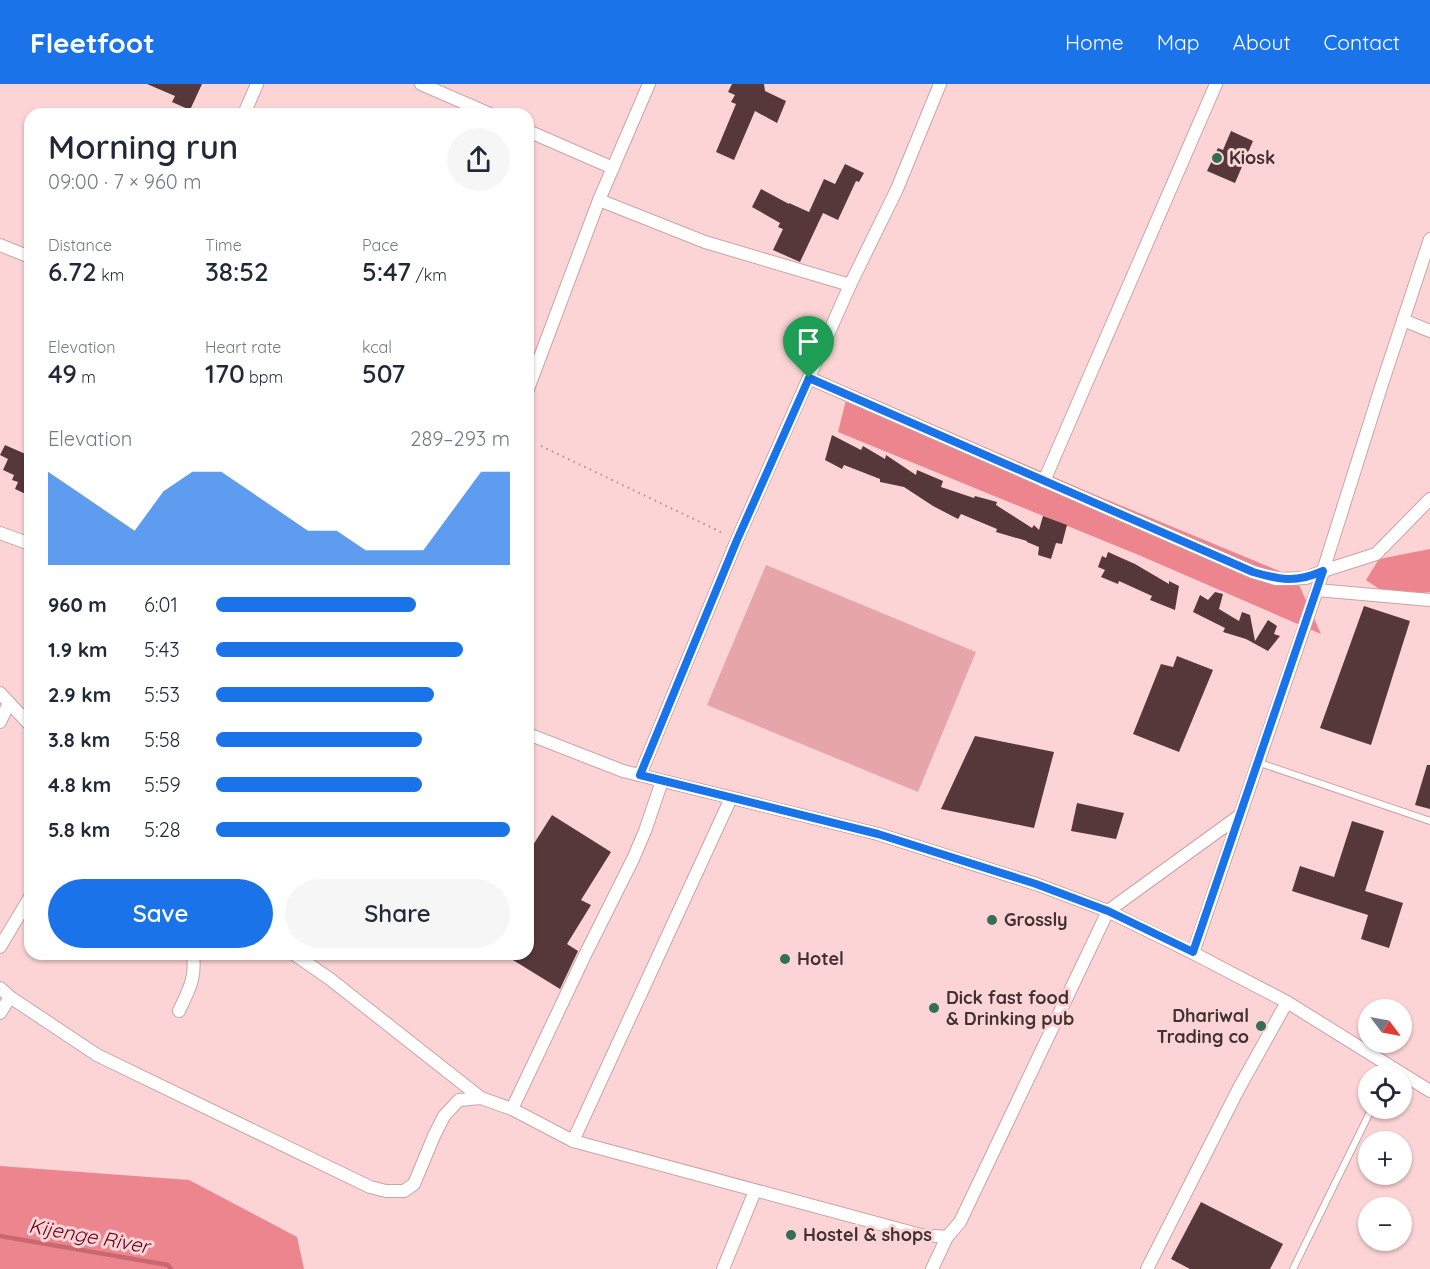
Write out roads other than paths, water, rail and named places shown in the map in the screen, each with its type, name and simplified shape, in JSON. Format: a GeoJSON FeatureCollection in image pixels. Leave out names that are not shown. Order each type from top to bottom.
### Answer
{"type":"FeatureCollection","features":[{"type":"Feature","properties":{"kind":"street"},"geometry":{"type":"LineString","coordinates":[[247,108],[257,84]]}},
{"type":"Feature","properties":{"kind":"street"},"geometry":{"type":"LineString","coordinates":[[421,84],[476,108]]}},
{"type":"Feature","properties":{"kind":"street"},"geometry":{"type":"LineString","coordinates":[[534,373],[599,200],[649,84]]}},
{"type":"Feature","properties":{"kind":"street"},"geometry":{"type":"LineString","coordinates":[[640,775],[737,540],[850,285],[897,189],[940,84]]}},
{"type":"Feature","properties":{"kind":"street"},"geometry":{"type":"LineString","coordinates":[[1044,482],[1216,84]]}},
{"type":"Feature","properties":{"kind":"street"},"geometry":{"type":"LineString","coordinates":[[534,134],[613,168]]}},
{"type":"Feature","properties":{"kind":"street"},"geometry":{"type":"LineString","coordinates":[[599,200],[705,242],[850,285]]}},
{"type":"Feature","properties":{"kind":"street"},"geometry":{"type":"LineString","coordinates":[[1193,952],[1317,590],[1430,239]]}},
{"type":"Feature","properties":{"kind":"street"},"geometry":{"type":"LineString","coordinates":[[0,245],[24,254]]}},
{"type":"Feature","properties":{"kind":"street"},"geometry":{"type":"LineString","coordinates":[[1403,320],[1430,331]]}},
{"type":"Feature","properties":{"kind":"street"},"geometry":{"type":"LineString","coordinates":[[809,378],[1253,572],[1276,579],[1306,578],[1376,554],[1430,499]]}},
{"type":"Feature","properties":{"kind":"street"},"geometry":{"type":"LineString","coordinates":[[0,533],[24,542]]}},
{"type":"Feature","properties":{"kind":"street"},"geometry":{"type":"LineString","coordinates":[[1317,590],[1430,600]]}},
{"type":"Feature","properties":{"kind":"street"},"geometry":{"type":"LineString","coordinates":[[0,722],[4,698]]}},
{"type":"Feature","properties":{"kind":"street"},"geometry":{"type":"LineString","coordinates":[[4,698],[24,719]]}},
{"type":"Feature","properties":{"kind":"street"},"geometry":{"type":"LineString","coordinates":[[534,736],[623,771],[878,834],[1036,884],[1108,911],[1193,952],[1287,1002],[1382,1065]]}},
{"type":"Feature","properties":{"kind":"street"},"geometry":{"type":"LineString","coordinates":[[512,1109],[633,860],[662,781]]}},
{"type":"Feature","properties":{"kind":"street"},"geometry":{"type":"LineString","coordinates":[[573,1141],[731,798]]}},
{"type":"Feature","properties":{"kind":"street"},"geometry":{"type":"LineString","coordinates":[[932,1269],[947,1237],[960,1222],[1108,911],[1239,816]]}},
{"type":"Feature","properties":{"kind":"street"},"geometry":{"type":"LineString","coordinates":[[0,947],[24,907]]}},
{"type":"Feature","properties":{"kind":"street"},"geometry":{"type":"LineString","coordinates":[[179,1011],[193,979],[194,960]]}},
{"type":"Feature","properties":{"kind":"street"},"geometry":{"type":"LineString","coordinates":[[303,960],[481,1098],[512,1109],[573,1141],[921,1235],[947,1237]]}},
{"type":"Feature","properties":{"kind":"street"},"geometry":{"type":"LineString","coordinates":[[0,988],[98,1055],[370,1187],[386,1191],[404,1191],[414,1184],[444,1116],[459,1100],[481,1098]]}},
{"type":"Feature","properties":{"kind":"street"},"geometry":{"type":"LineString","coordinates":[[0,1013],[10,997]]}},
{"type":"Feature","properties":{"kind":"street"},"geometry":{"type":"LineString","coordinates":[[1147,1269],[1239,1088],[1287,1002]]}},
{"type":"Feature","properties":{"kind":"street"},"geometry":{"type":"LineString","coordinates":[[1412,1082],[1430,1091]]}},
{"type":"Feature","properties":{"kind":"street"},"geometry":{"type":"LineString","coordinates":[[723,1269],[755,1191]]}},
{"type":"Feature","properties":{"kind":"lane"},"geometry":{"type":"LineString","coordinates":[[1257,762],[1430,820]]}},
{"type":"Feature","properties":{"kind":"lane"},"geometry":{"type":"LineString","coordinates":[[1293,1269],[1367,1119]]}},
{"type":"Feature","properties":{"kind":"waterway","name":"Kijenge River"},"geometry":{"type":"LineString","coordinates":[[0,1236],[168,1265],[171,1269]]}},
{"type":"Feature","properties":{"kind":"place","name":"Kiosk"},"geometry":{"type":"Point","coordinates":[1217,158]}},
{"type":"Feature","properties":{"kind":"place","name":"Grossly"},"geometry":{"type":"Point","coordinates":[992,920]}},
{"type":"Feature","properties":{"kind":"place","name":"Hotel"},"geometry":{"type":"Point","coordinates":[785,959]}},
{"type":"Feature","properties":{"kind":"place","name":"Dick fast food & Drinking pub"},"geometry":{"type":"Point","coordinates":[934,1008]}},
{"type":"Feature","properties":{"kind":"place","name":"Dhariwal Trading co"},"geometry":{"type":"Point","coordinates":[1261,1026]}},
{"type":"Feature","properties":{"kind":"place","name":"Hostel & shops"},"geometry":{"type":"Point","coordinates":[791,1235]}}]}
